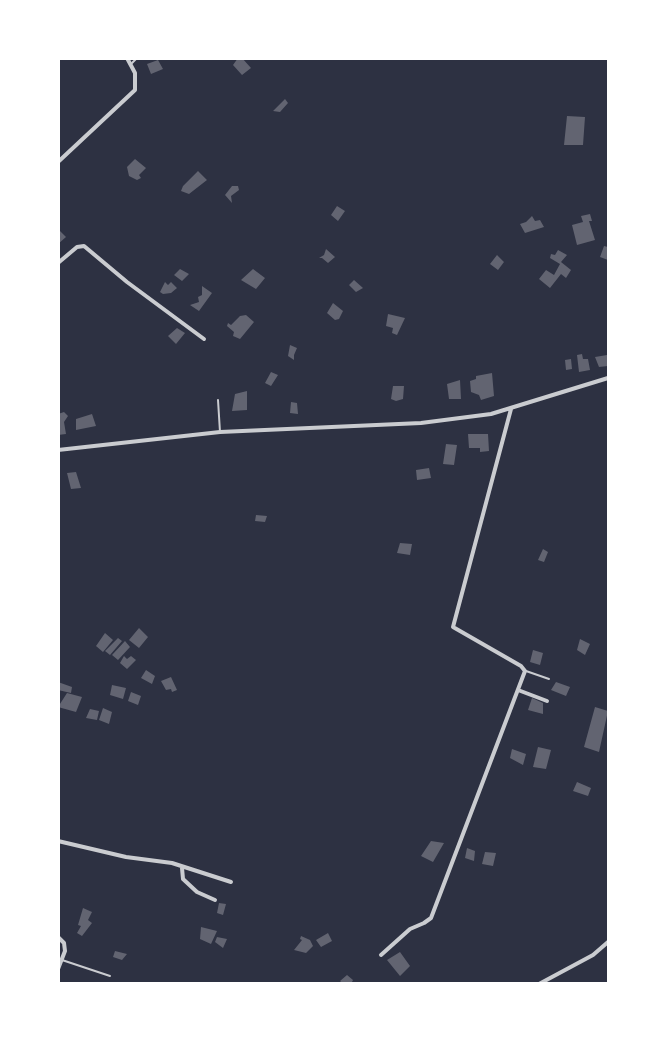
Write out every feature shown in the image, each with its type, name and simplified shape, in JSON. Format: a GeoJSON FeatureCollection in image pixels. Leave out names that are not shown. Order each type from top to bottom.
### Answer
{"type":"FeatureCollection","features":[{"type":"Feature","properties":{"kind":"street"},"geometry":{"type":"LineString","coordinates":[[58,162],[135,90],[135,73],[127,58]]}},
{"type":"Feature","properties":{"kind":"street"},"geometry":{"type":"LineString","coordinates":[[58,263],[76,247],[84,246],[127,282],[204,339]]}},
{"type":"Feature","properties":{"kind":"street"},"geometry":{"type":"LineString","coordinates":[[58,450],[220,432],[421,423],[491,414],[609,378]]}},
{"type":"Feature","properties":{"kind":"street"},"geometry":{"type":"LineString","coordinates":[[381,955],[410,928],[431,918],[525,671],[521,666],[453,627],[511,409]]}},
{"type":"Feature","properties":{"kind":"street"},"geometry":{"type":"LineString","coordinates":[[518,690],[547,701]]}},
{"type":"Feature","properties":{"kind":"street"},"geometry":{"type":"LineString","coordinates":[[58,841],[126,857],[172,863],[231,882]]}},
{"type":"Feature","properties":{"kind":"street"},"geometry":{"type":"LineString","coordinates":[[182,868],[183,879],[197,892],[215,900]]}},
{"type":"Feature","properties":{"kind":"street"},"geometry":{"type":"LineString","coordinates":[[58,937],[64,943],[62,960],[58,969]]}},
{"type":"Feature","properties":{"kind":"street"},"geometry":{"type":"LineString","coordinates":[[539,984],[593,955],[609,942]]}},
{"type":"Feature","properties":{"kind":"lane"},"geometry":{"type":"LineString","coordinates":[[131,64],[137,58]]}},
{"type":"Feature","properties":{"kind":"lane"},"geometry":{"type":"LineString","coordinates":[[218,400],[220,432]]}},
{"type":"Feature","properties":{"kind":"lane"},"geometry":{"type":"LineString","coordinates":[[525,671],[549,679]]}},
{"type":"Feature","properties":{"kind":"lane"},"geometry":{"type":"LineString","coordinates":[[62,960],[110,976]]}},
{"type":"Feature","properties":{"kind":"building"},"geometry":{"type":"Polygon","coordinates":[[[238,58],[242,58],[251,68],[242,75],[233,65],[238,58]]]}},
{"type":"Feature","properties":{"kind":"building"},"geometry":{"type":"Polygon","coordinates":[[[158,60],[163,69],[151,74],[147,64],[158,60]]]}},
{"type":"Feature","properties":{"kind":"building"},"geometry":{"type":"Polygon","coordinates":[[[285,99],[288,103],[280,112],[273,111],[285,99]]]}},
{"type":"Feature","properties":{"kind":"building"},"geometry":{"type":"Polygon","coordinates":[[[567,116],[585,117],[583,145],[564,145],[567,116]]]}},
{"type":"Feature","properties":{"kind":"building"},"geometry":{"type":"Polygon","coordinates":[[[135,159],[146,168],[139,175],[141,178],[137,180],[129,176],[127,167],[135,159]]]}},
{"type":"Feature","properties":{"kind":"building"},"geometry":{"type":"Polygon","coordinates":[[[198,171],[207,180],[189,194],[181,191],[183,186],[198,171]]]}},
{"type":"Feature","properties":{"kind":"building"},"geometry":{"type":"Polygon","coordinates":[[[232,186],[238,186],[239,190],[231,196],[232,203],[225,195],[232,186]]]}},
{"type":"Feature","properties":{"kind":"building"},"geometry":{"type":"Polygon","coordinates":[[[337,206],[345,211],[338,221],[331,215],[337,206]]]}},
{"type":"Feature","properties":{"kind":"building"},"geometry":{"type":"Polygon","coordinates":[[[590,214],[592,221],[589,221],[595,240],[577,245],[572,225],[583,222],[581,216],[590,214]]]}},
{"type":"Feature","properties":{"kind":"building"},"geometry":{"type":"Polygon","coordinates":[[[532,216],[535,221],[540,220],[544,227],[525,233],[520,224],[532,216]]]}},
{"type":"Feature","properties":{"kind":"building"},"geometry":{"type":"Polygon","coordinates":[[[58,229],[66,237],[58,244],[58,229]]]}},
{"type":"Feature","properties":{"kind":"building"},"geometry":{"type":"Polygon","coordinates":[[[604,246],[608,247],[608,260],[600,257],[604,246]]]}},
{"type":"Feature","properties":{"kind":"building"},"geometry":{"type":"Polygon","coordinates":[[[326,249],[335,257],[328,263],[319,258],[324,255],[326,249]]]}},
{"type":"Feature","properties":{"kind":"building"},"geometry":{"type":"Polygon","coordinates":[[[558,250],[567,255],[561,262],[571,270],[566,278],[561,274],[550,288],[539,279],[546,270],[554,275],[560,264],[550,258],[551,254],[555,255],[558,250]]]}},
{"type":"Feature","properties":{"kind":"building"},"geometry":{"type":"Polygon","coordinates":[[[497,255],[504,262],[498,270],[490,264],[497,255]]]}},
{"type":"Feature","properties":{"kind":"building"},"geometry":{"type":"Polygon","coordinates":[[[180,269],[189,274],[182,281],[174,275],[180,269]]]}},
{"type":"Feature","properties":{"kind":"building"},"geometry":{"type":"Polygon","coordinates":[[[253,269],[265,278],[256,289],[241,280],[253,269]]]}},
{"type":"Feature","properties":{"kind":"building"},"geometry":{"type":"Polygon","coordinates":[[[354,280],[363,288],[356,292],[349,285],[354,280]]]}},
{"type":"Feature","properties":{"kind":"building"},"geometry":{"type":"Polygon","coordinates":[[[165,282],[168,285],[171,282],[177,288],[171,293],[163,294],[160,292],[165,282]]]}},
{"type":"Feature","properties":{"kind":"building"},"geometry":{"type":"Polygon","coordinates":[[[202,286],[212,293],[199,311],[190,305],[199,302],[198,297],[202,295],[202,286]]]}},
{"type":"Feature","properties":{"kind":"building"},"geometry":{"type":"Polygon","coordinates":[[[333,303],[343,311],[339,319],[335,320],[327,313],[333,303]]]}},
{"type":"Feature","properties":{"kind":"building"},"geometry":{"type":"Polygon","coordinates":[[[388,314],[405,318],[397,335],[392,333],[393,328],[386,326],[388,314]]]}},
{"type":"Feature","properties":{"kind":"building"},"geometry":{"type":"Polygon","coordinates":[[[246,315],[254,322],[240,339],[233,336],[234,332],[227,326],[240,316],[246,315]]]}},
{"type":"Feature","properties":{"kind":"building"},"geometry":{"type":"Polygon","coordinates":[[[177,328],[185,333],[176,344],[168,336],[177,328]]]}},
{"type":"Feature","properties":{"kind":"building"},"geometry":{"type":"Polygon","coordinates":[[[290,345],[297,348],[294,360],[288,356],[290,345]]]}},
{"type":"Feature","properties":{"kind":"building"},"geometry":{"type":"Polygon","coordinates":[[[582,354],[583,359],[588,359],[590,370],[579,372],[577,355],[582,354]]]}},
{"type":"Feature","properties":{"kind":"building"},"geometry":{"type":"Polygon","coordinates":[[[607,355],[608,366],[599,367],[595,357],[607,355]]]}},
{"type":"Feature","properties":{"kind":"building"},"geometry":{"type":"Polygon","coordinates":[[[571,359],[572,369],[566,370],[565,360],[571,359]]]}},
{"type":"Feature","properties":{"kind":"building"},"geometry":{"type":"Polygon","coordinates":[[[271,372],[278,375],[271,386],[265,383],[271,372]]]}},
{"type":"Feature","properties":{"kind":"building"},"geometry":{"type":"Polygon","coordinates":[[[492,373],[494,396],[481,400],[479,395],[471,392],[470,381],[476,379],[476,376],[492,373]]]}},
{"type":"Feature","properties":{"kind":"building"},"geometry":{"type":"Polygon","coordinates":[[[460,380],[461,399],[449,399],[447,384],[460,380]]]}},
{"type":"Feature","properties":{"kind":"building"},"geometry":{"type":"Polygon","coordinates":[[[393,386],[404,386],[403,399],[396,401],[391,399],[393,386]]]}},
{"type":"Feature","properties":{"kind":"building"},"geometry":{"type":"Polygon","coordinates":[[[247,391],[247,410],[232,411],[235,394],[247,391]]]}},
{"type":"Feature","properties":{"kind":"building"},"geometry":{"type":"Polygon","coordinates":[[[291,402],[297,403],[298,414],[290,413],[291,402]]]}},
{"type":"Feature","properties":{"kind":"building"},"geometry":{"type":"Polygon","coordinates":[[[64,412],[68,416],[64,422],[66,434],[58,435],[58,414],[64,412]]]}},
{"type":"Feature","properties":{"kind":"building"},"geometry":{"type":"Polygon","coordinates":[[[92,414],[96,426],[76,430],[76,419],[92,414]]]}},
{"type":"Feature","properties":{"kind":"building"},"geometry":{"type":"Polygon","coordinates":[[[468,434],[488,434],[489,451],[480,452],[480,448],[469,448],[468,434]]]}},
{"type":"Feature","properties":{"kind":"building"},"geometry":{"type":"Polygon","coordinates":[[[446,444],[457,445],[454,465],[443,464],[446,444]]]}},
{"type":"Feature","properties":{"kind":"building"},"geometry":{"type":"Polygon","coordinates":[[[429,468],[431,478],[417,480],[416,470],[429,468]]]}},
{"type":"Feature","properties":{"kind":"building"},"geometry":{"type":"Polygon","coordinates":[[[76,472],[81,488],[71,489],[67,473],[76,472]]]}},
{"type":"Feature","properties":{"kind":"building"},"geometry":{"type":"Polygon","coordinates":[[[256,515],[267,516],[265,522],[255,521],[256,515]]]}},
{"type":"Feature","properties":{"kind":"building"},"geometry":{"type":"Polygon","coordinates":[[[400,543],[412,544],[410,555],[397,553],[400,543]]]}},
{"type":"Feature","properties":{"kind":"building"},"geometry":{"type":"Polygon","coordinates":[[[543,549],[548,552],[544,562],[538,560],[543,549]]]}},
{"type":"Feature","properties":{"kind":"building"},"geometry":{"type":"Polygon","coordinates":[[[139,628],[148,637],[139,648],[129,640],[139,628]]]}},
{"type":"Feature","properties":{"kind":"building"},"geometry":{"type":"Polygon","coordinates":[[[105,633],[113,640],[103,652],[96,646],[105,633]]]}},
{"type":"Feature","properties":{"kind":"building"},"geometry":{"type":"Polygon","coordinates":[[[118,638],[122,641],[110,655],[105,651],[118,638]]]}},
{"type":"Feature","properties":{"kind":"building"},"geometry":{"type":"Polygon","coordinates":[[[580,639],[590,644],[585,655],[577,650],[580,639]]]}},
{"type":"Feature","properties":{"kind":"building"},"geometry":{"type":"Polygon","coordinates":[[[125,641],[130,647],[118,660],[112,655],[125,641]]]}},
{"type":"Feature","properties":{"kind":"building"},"geometry":{"type":"Polygon","coordinates":[[[533,650],[543,653],[540,665],[530,662],[533,650]]]}},
{"type":"Feature","properties":{"kind":"building"},"geometry":{"type":"Polygon","coordinates":[[[124,656],[127,659],[131,656],[136,660],[127,669],[120,663],[124,656]]]}},
{"type":"Feature","properties":{"kind":"building"},"geometry":{"type":"Polygon","coordinates":[[[146,670],[155,676],[152,684],[141,678],[146,670]]]}},
{"type":"Feature","properties":{"kind":"building"},"geometry":{"type":"Polygon","coordinates":[[[171,677],[177,690],[172,692],[171,689],[166,690],[161,681],[171,677]]]}},
{"type":"Feature","properties":{"kind":"building"},"geometry":{"type":"Polygon","coordinates":[[[58,682],[72,687],[71,693],[58,690],[58,682]]]}},
{"type":"Feature","properties":{"kind":"building"},"geometry":{"type":"Polygon","coordinates":[[[556,682],[570,687],[566,696],[551,690],[556,682]]]}},
{"type":"Feature","properties":{"kind":"building"},"geometry":{"type":"Polygon","coordinates":[[[112,685],[126,688],[123,699],[110,695],[112,685]]]}},
{"type":"Feature","properties":{"kind":"building"},"geometry":{"type":"Polygon","coordinates":[[[131,692],[141,696],[138,705],[128,701],[131,692]]]}},
{"type":"Feature","properties":{"kind":"building"},"geometry":{"type":"Polygon","coordinates":[[[67,693],[82,697],[76,712],[58,707],[67,693]]]}},
{"type":"Feature","properties":{"kind":"building"},"geometry":{"type":"Polygon","coordinates":[[[532,698],[543,703],[543,714],[528,710],[532,698]]]}},
{"type":"Feature","properties":{"kind":"building"},"geometry":{"type":"Polygon","coordinates":[[[595,707],[608,711],[599,752],[584,747],[595,707]]]}},
{"type":"Feature","properties":{"kind":"building"},"geometry":{"type":"Polygon","coordinates":[[[103,708],[112,712],[109,724],[99,720],[103,708]]]}},
{"type":"Feature","properties":{"kind":"building"},"geometry":{"type":"Polygon","coordinates":[[[90,709],[99,711],[97,720],[86,718],[90,709]]]}},
{"type":"Feature","properties":{"kind":"building"},"geometry":{"type":"Polygon","coordinates":[[[538,747],[551,750],[546,769],[533,767],[538,747]]]}},
{"type":"Feature","properties":{"kind":"building"},"geometry":{"type":"Polygon","coordinates":[[[512,749],[526,754],[523,765],[510,758],[512,749]]]}},
{"type":"Feature","properties":{"kind":"building"},"geometry":{"type":"Polygon","coordinates":[[[577,782],[591,788],[588,796],[573,791],[577,782]]]}},
{"type":"Feature","properties":{"kind":"building"},"geometry":{"type":"Polygon","coordinates":[[[431,841],[444,843],[433,862],[421,856],[431,841]]]}},
{"type":"Feature","properties":{"kind":"building"},"geometry":{"type":"Polygon","coordinates":[[[467,848],[475,851],[474,861],[465,858],[467,848]]]}},
{"type":"Feature","properties":{"kind":"building"},"geometry":{"type":"Polygon","coordinates":[[[485,852],[496,853],[493,866],[482,864],[485,852]]]}},
{"type":"Feature","properties":{"kind":"building"},"geometry":{"type":"Polygon","coordinates":[[[219,903],[226,904],[223,915],[217,913],[219,903]]]}},
{"type":"Feature","properties":{"kind":"building"},"geometry":{"type":"Polygon","coordinates":[[[83,908],[92,912],[88,920],[92,923],[82,936],[77,933],[81,926],[78,925],[83,908]]]}},
{"type":"Feature","properties":{"kind":"building"},"geometry":{"type":"Polygon","coordinates":[[[201,927],[217,931],[211,944],[200,939],[201,927]]]}},
{"type":"Feature","properties":{"kind":"building"},"geometry":{"type":"Polygon","coordinates":[[[328,933],[332,941],[321,947],[316,940],[328,933]]]}},
{"type":"Feature","properties":{"kind":"building"},"geometry":{"type":"Polygon","coordinates":[[[301,936],[310,940],[313,946],[306,953],[294,950],[302,940],[301,936]]]}},
{"type":"Feature","properties":{"kind":"building"},"geometry":{"type":"Polygon","coordinates":[[[217,937],[227,939],[223,948],[215,942],[217,937]]]}},
{"type":"Feature","properties":{"kind":"building"},"geometry":{"type":"Polygon","coordinates":[[[115,951],[127,954],[122,960],[113,957],[115,951]]]}},
{"type":"Feature","properties":{"kind":"building"},"geometry":{"type":"Polygon","coordinates":[[[400,952],[410,966],[400,976],[387,960],[400,952]]]}},
{"type":"Feature","properties":{"kind":"building"},"geometry":{"type":"Polygon","coordinates":[[[347,975],[353,980],[351,984],[343,984],[340,981],[347,975]]]}}]}
